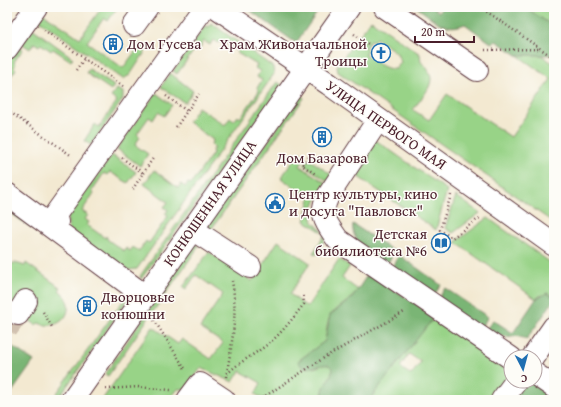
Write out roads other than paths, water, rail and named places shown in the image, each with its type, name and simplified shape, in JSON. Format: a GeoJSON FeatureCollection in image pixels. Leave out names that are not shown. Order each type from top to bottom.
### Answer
{"type":"FeatureCollection","features":[{"type":"Feature","properties":{"kind":"street"},"geometry":{"type":"LineString","coordinates":[[134,25],[147,7]]}},
{"type":"Feature","properties":{"kind":"street"},"geometry":{"type":"LineString","coordinates":[[53,227],[57,222],[55,215],[204,7]]}},
{"type":"Feature","properties":{"kind":"street","name":"УЛИЦА ПЕРВОГО МАЯ"},"geometry":{"type":"LineString","coordinates":[[216,7],[554,245]]}},
{"type":"Feature","properties":{"kind":"street","name":"КОНЮШЕННАЯ УЛИЦА"},"geometry":{"type":"LineString","coordinates":[[72,400],[349,7]]}},
{"type":"Feature","properties":{"kind":"street"},"geometry":{"type":"LineString","coordinates":[[385,7],[478,70]]}},
{"type":"Feature","properties":{"kind":"street"},"geometry":{"type":"LineString","coordinates":[[7,48],[32,13]]}},
{"type":"Feature","properties":{"kind":"street"},"geometry":{"type":"LineString","coordinates":[[378,120],[324,204],[323,210],[326,221],[338,240],[503,353]]}},
{"type":"Feature","properties":{"kind":"street"},"geometry":{"type":"LineString","coordinates":[[8,197],[53,227],[69,242],[145,296]]}},
{"type":"Feature","properties":{"kind":"street"},"geometry":{"type":"LineString","coordinates":[[192,229],[250,267]]}},
{"type":"Feature","properties":{"kind":"street"},"geometry":{"type":"LineString","coordinates":[[539,349],[554,327]]}},
{"type":"Feature","properties":{"kind":"street"},"geometry":{"type":"LineString","coordinates":[[543,379],[554,387]]}},
{"type":"Feature","properties":{"kind":"street"},"geometry":{"type":"LineString","coordinates":[[502,400],[510,389]]}},
{"type":"Feature","properties":{"kind":"street"},"geometry":{"type":"LineString","coordinates":[[194,392],[223,399]]}},
{"type":"Feature","properties":{"kind":"tunnel"},"geometry":{"type":"LineString","coordinates":[[7,329],[18,314]]}},
{"type":"Feature","properties":{"kind":"place","name":"Дом Гусева"},"geometry":{"type":"Point","coordinates":[113,44]}},
{"type":"Feature","properties":{"kind":"place","name":"Храм Живоначальной Троицы"},"geometry":{"type":"Point","coordinates":[381,53]}},
{"type":"Feature","properties":{"kind":"place","name":"Дом Базарова"},"geometry":{"type":"Point","coordinates":[322,137]}},
{"type":"Feature","properties":{"kind":"place","name":"Центр культуры, кино и досуга \"Павловск\""},"geometry":{"type":"Point","coordinates":[275,203]}},
{"type":"Feature","properties":{"kind":"place","name":"Детская бибилиотека №6"},"geometry":{"type":"Point","coordinates":[441,243]}},
{"type":"Feature","properties":{"kind":"place","name":"Дворцовые конюшни"},"geometry":{"type":"Point","coordinates":[87,306]}}]}
